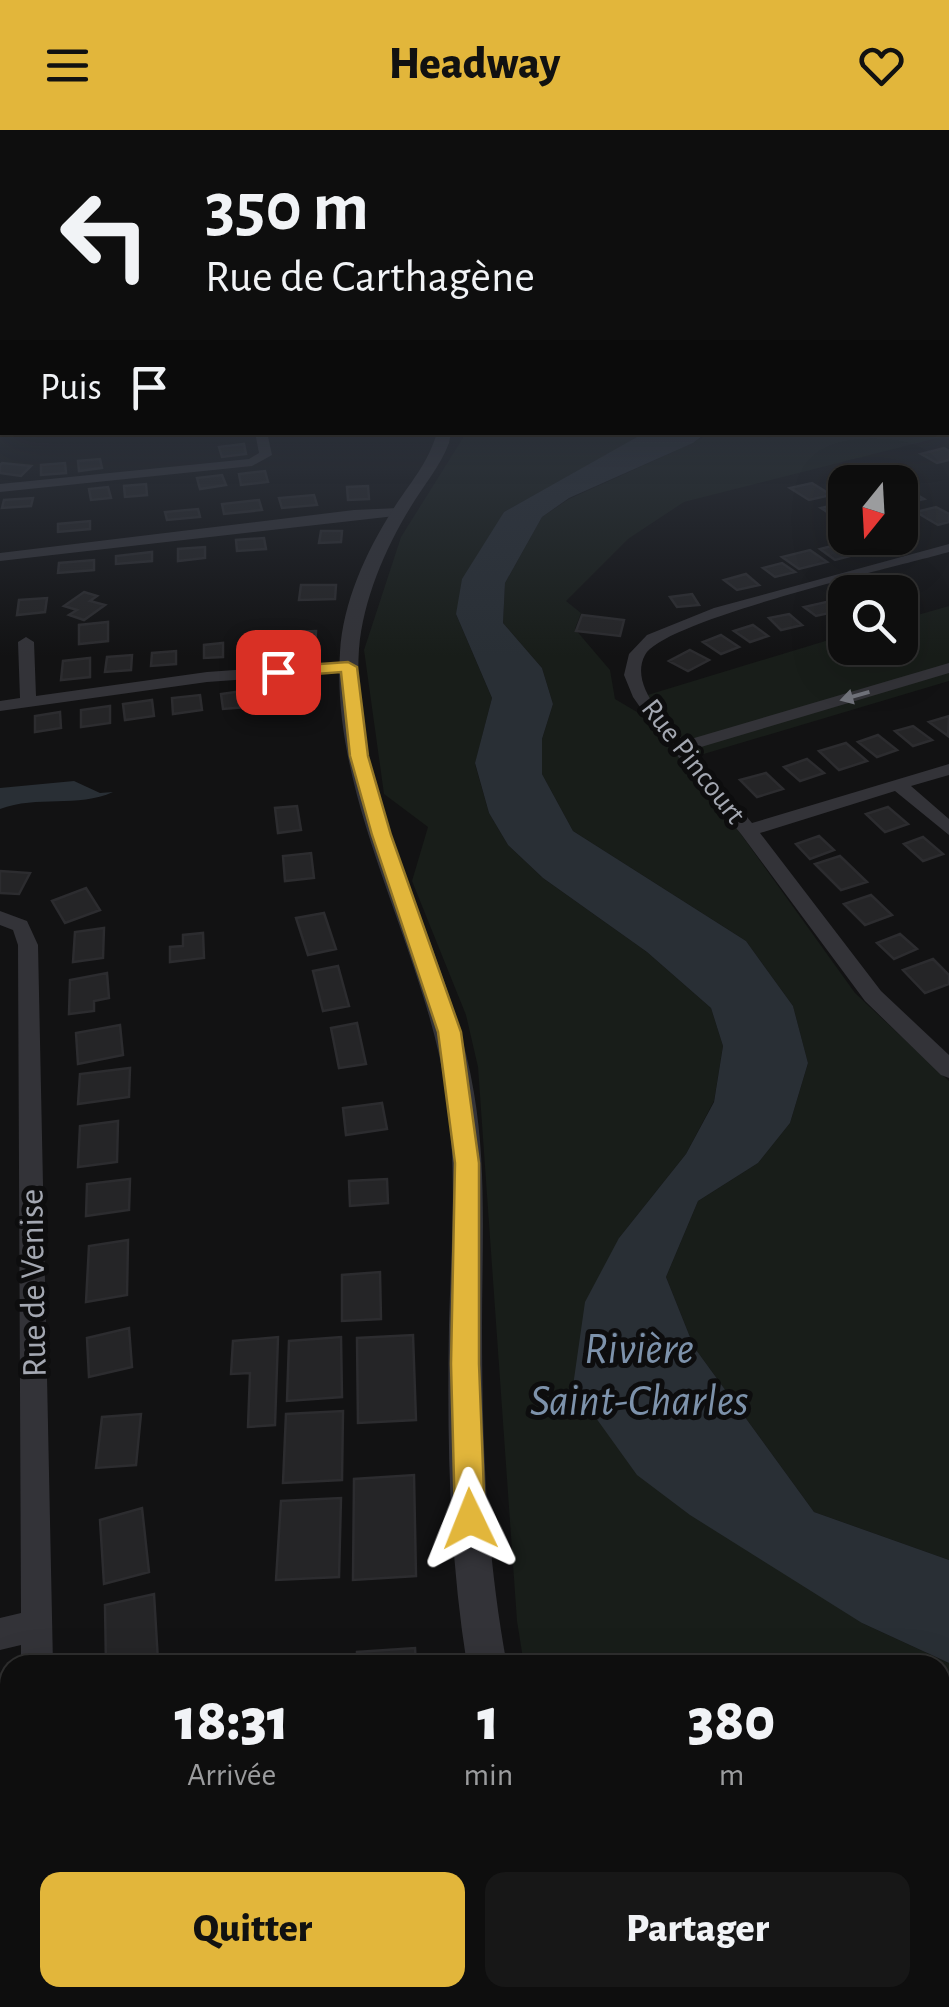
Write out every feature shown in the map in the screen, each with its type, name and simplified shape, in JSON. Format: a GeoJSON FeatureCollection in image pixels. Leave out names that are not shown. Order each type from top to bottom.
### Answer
{"type":"FeatureCollection","features":[{"type":"Feature","properties":{"kind":"street"},"geometry":{"type":"LineString","coordinates":[[0,488],[72,481]]}},
{"type":"Feature","properties":{"kind":"street"},"geometry":{"type":"LineString","coordinates":[[421,481],[399,512],[372,568],[348,667],[359,756],[450,1032],[460,1095],[467,1163],[465,1364],[471,1558],[486,1655]]}},
{"type":"Feature","properties":{"kind":"street"},"geometry":{"type":"LineString","coordinates":[[0,557],[354,514],[399,512]]}},
{"type":"Feature","properties":{"kind":"street","name":"Rue Pincourt"},"geometry":{"type":"LineString","coordinates":[[949,548],[719,611],[652,638],[637,654],[632,674],[641,697],[679,748],[748,830],[873,996],[949,1070]]}},
{"type":"Feature","properties":{"kind":"street"},"geometry":{"type":"LineString","coordinates":[[26,642],[28,702]]}},
{"type":"Feature","properties":{"kind":"street"},"geometry":{"type":"LineString","coordinates":[[0,706],[207,678],[348,667]]}},
{"type":"Feature","properties":{"kind":"street"},"geometry":{"type":"LineString","coordinates":[[679,748],[949,668]]}},
{"type":"Feature","properties":{"kind":"street"},"geometry":{"type":"LineString","coordinates":[[748,830],[949,769]]}},
{"type":"Feature","properties":{"kind":"street"},"geometry":{"type":"LineString","coordinates":[[900,786],[949,828]]}},
{"type":"Feature","properties":{"kind":"street","name":"Rue de Venise"},"geometry":{"type":"LineString","coordinates":[[0,918],[16,920],[25,929],[28,945],[36,1655]]}},
{"type":"Feature","properties":{"kind":"street"},"geometry":{"type":"LineString","coordinates":[[0,1634],[36,1625]]}},
{"type":"Feature","properties":{"kind":"shaded area"},"geometry":{"type":"Polygon","coordinates":[[[436,481],[560,481],[504,512],[456,614],[492,698],[475,764],[489,813],[508,845],[543,878],[647,952],[711,1008],[723,1046],[714,1101],[686,1154],[619,1238],[862,1623],[932,1655],[522,1655],[478,1067],[466,1015],[412,881],[428,827],[384,794],[364,650],[401,537],[436,481]]]}},
{"type":"Feature","properties":{"kind":"shaded area"},"geometry":{"type":"Polygon","coordinates":[[[610,481],[769,481],[684,502],[628,539],[566,601],[581,613],[575,629],[610,670],[615,699],[637,712],[681,752],[641,697],[828,640],[828,665],[918,665],[918,615],[949,606],[949,681],[687,759],[855,993],[949,1081],[949,1560],[814,1512],[694,1347],[666,1277],[698,1201],[758,1163],[790,1123],[808,1063],[793,1006],[746,941],[573,831],[542,774],[542,739],[553,704],[542,668],[503,623],[505,583],[542,517],[569,499],[610,481]]]}},
{"type":"Feature","properties":{"kind":"water","name":"Rivière Saint-Charles"},"geometry":{"type":"Polygon","coordinates":[[[560,481],[608,481],[569,498],[542,517],[505,583],[503,623],[542,668],[553,704],[542,739],[542,774],[573,831],[746,941],[793,1006],[808,1063],[790,1123],[758,1163],[698,1201],[666,1277],[694,1347],[814,1512],[949,1560],[949,1655],[932,1655],[862,1623],[690,1515],[637,1475],[573,1386],[585,1302],[619,1238],[686,1154],[714,1102],[723,1046],[711,1008],[647,952],[543,878],[508,845],[489,813],[475,763],[492,698],[456,614],[462,579],[504,512],[560,481]]]}},
{"type":"Feature","properties":{"kind":"water"},"geometry":{"type":"Polygon","coordinates":[[[74,781],[100,793],[113,792],[100,797],[0,809],[0,788],[74,781]]]}},
{"type":"Feature","properties":{"kind":"building"},"geometry":{"type":"Polygon","coordinates":[[[198,481],[224,481],[226,485],[200,489],[198,481]]]}},
{"type":"Feature","properties":{"kind":"building"},"geometry":{"type":"Polygon","coordinates":[[[240,481],[268,482],[241,485],[240,481]]]}},
{"type":"Feature","properties":{"kind":"building"},"geometry":{"type":"Polygon","coordinates":[[[812,483],[828,496],[809,500],[790,488],[812,483]]]}},
{"type":"Feature","properties":{"kind":"building"},"geometry":{"type":"Polygon","coordinates":[[[146,484],[147,495],[125,497],[124,486],[146,484]]]}},
{"type":"Feature","properties":{"kind":"building"},"geometry":{"type":"Polygon","coordinates":[[[368,486],[369,499],[348,500],[347,487],[368,486]]]}},
{"type":"Feature","properties":{"kind":"building"},"geometry":{"type":"Polygon","coordinates":[[[108,487],[111,498],[91,500],[89,489],[108,487]]]}},
{"type":"Feature","properties":{"kind":"building"},"geometry":{"type":"Polygon","coordinates":[[[314,495],[317,505],[282,508],[279,498],[314,495]]]}},
{"type":"Feature","properties":{"kind":"building"},"geometry":{"type":"Polygon","coordinates":[[[33,498],[31,506],[2,508],[4,500],[33,498]]]}},
{"type":"Feature","properties":{"kind":"building"},"geometry":{"type":"Polygon","coordinates":[[[259,500],[262,510],[224,514],[222,504],[259,500]]]}},
{"type":"Feature","properties":{"kind":"building"},"geometry":{"type":"Polygon","coordinates":[[[936,507],[949,514],[949,522],[938,525],[918,512],[936,507]]]}},
{"type":"Feature","properties":{"kind":"building"},"geometry":{"type":"Polygon","coordinates":[[[198,509],[200,517],[167,520],[165,512],[198,509]]]}},
{"type":"Feature","properties":{"kind":"building"},"geometry":{"type":"Polygon","coordinates":[[[90,521],[90,529],[58,532],[58,524],[90,521]]]}},
{"type":"Feature","properties":{"kind":"building"},"geometry":{"type":"Polygon","coordinates":[[[321,531],[342,531],[341,542],[319,543],[321,531]]]}},
{"type":"Feature","properties":{"kind":"building"},"geometry":{"type":"Polygon","coordinates":[[[264,538],[266,549],[237,551],[236,540],[264,538]]]}},
{"type":"Feature","properties":{"kind":"building"},"geometry":{"type":"Polygon","coordinates":[[[205,547],[205,558],[178,561],[178,549],[205,547]]]}},
{"type":"Feature","properties":{"kind":"building"},"geometry":{"type":"Polygon","coordinates":[[[810,550],[827,562],[799,569],[782,557],[810,550]]]}},
{"type":"Feature","properties":{"kind":"building"},"geometry":{"type":"Polygon","coordinates":[[[152,552],[152,561],[116,564],[116,556],[152,552]]]}},
{"type":"Feature","properties":{"kind":"building"},"geometry":{"type":"Polygon","coordinates":[[[828,555],[854,555],[835,560],[828,555]]]}},
{"type":"Feature","properties":{"kind":"building"},"geometry":{"type":"Polygon","coordinates":[[[94,560],[94,570],[58,573],[59,563],[94,560]]]}},
{"type":"Feature","properties":{"kind":"building"},"geometry":{"type":"Polygon","coordinates":[[[782,563],[795,572],[775,577],[763,568],[782,563]]]}},
{"type":"Feature","properties":{"kind":"building"},"geometry":{"type":"Polygon","coordinates":[[[746,574],[759,585],[737,590],[724,580],[746,574]]]}},
{"type":"Feature","properties":{"kind":"building"},"geometry":{"type":"Polygon","coordinates":[[[301,585],[336,585],[335,599],[299,600],[301,585]]]}},
{"type":"Feature","properties":{"kind":"building"},"geometry":{"type":"Polygon","coordinates":[[[84,592],[97,596],[90,601],[105,605],[84,620],[69,615],[77,610],[64,606],[84,592]]]}},
{"type":"Feature","properties":{"kind":"building"},"geometry":{"type":"Polygon","coordinates":[[[692,594],[699,605],[677,607],[670,597],[692,594]]]}},
{"type":"Feature","properties":{"kind":"building"},"geometry":{"type":"Polygon","coordinates":[[[47,598],[45,612],[17,615],[19,600],[47,598]]]}},
{"type":"Feature","properties":{"kind":"building"},"geometry":{"type":"Polygon","coordinates":[[[826,602],[828,613],[816,616],[804,607],[826,602]]]}},
{"type":"Feature","properties":{"kind":"building"},"geometry":{"type":"Polygon","coordinates":[[[789,614],[802,625],[781,630],[769,618],[789,614]]]}},
{"type":"Feature","properties":{"kind":"building"},"geometry":{"type":"Polygon","coordinates":[[[582,615],[624,620],[620,636],[576,631],[582,615]]]}},
{"type":"Feature","properties":{"kind":"building"},"geometry":{"type":"Polygon","coordinates":[[[108,622],[108,641],[79,644],[79,625],[108,622]]]}},
{"type":"Feature","properties":{"kind":"building"},"geometry":{"type":"Polygon","coordinates":[[[753,625],[768,636],[750,642],[734,631],[753,625]]]}},
{"type":"Feature","properties":{"kind":"building"},"geometry":{"type":"Polygon","coordinates":[[[316,631],[315,649],[288,650],[289,632],[316,631]]]}},
{"type":"Feature","properties":{"kind":"building"},"geometry":{"type":"Polygon","coordinates":[[[721,635],[739,647],[721,654],[703,642],[721,635]]]}},
{"type":"Feature","properties":{"kind":"building"},"geometry":{"type":"Polygon","coordinates":[[[268,640],[269,652],[240,655],[240,646],[247,646],[247,642],[268,640]]]}},
{"type":"Feature","properties":{"kind":"building"},"geometry":{"type":"Polygon","coordinates":[[[223,643],[223,657],[204,658],[204,645],[223,643]]]}},
{"type":"Feature","properties":{"kind":"building"},"geometry":{"type":"Polygon","coordinates":[[[690,650],[709,660],[688,671],[669,661],[690,650]]]}},
{"type":"Feature","properties":{"kind":"building"},"geometry":{"type":"Polygon","coordinates":[[[176,651],[176,664],[151,666],[152,653],[176,651]]]}},
{"type":"Feature","properties":{"kind":"building"},"geometry":{"type":"Polygon","coordinates":[[[132,655],[131,670],[105,672],[107,657],[132,655]]]}},
{"type":"Feature","properties":{"kind":"building"},"geometry":{"type":"Polygon","coordinates":[[[90,658],[90,677],[61,680],[63,661],[90,658]]]}},
{"type":"Feature","properties":{"kind":"building"},"geometry":{"type":"Polygon","coordinates":[[[283,686],[286,702],[259,705],[256,689],[283,686]]]}},
{"type":"Feature","properties":{"kind":"building"},"geometry":{"type":"Polygon","coordinates":[[[243,691],[246,707],[223,709],[221,694],[243,691]]]}},
{"type":"Feature","properties":{"kind":"building"},"geometry":{"type":"Polygon","coordinates":[[[200,695],[202,710],[173,714],[172,698],[200,695]]]}},
{"type":"Feature","properties":{"kind":"building"},"geometry":{"type":"Polygon","coordinates":[[[152,700],[154,716],[125,720],[123,704],[152,700]]]}},
{"type":"Feature","properties":{"kind":"building"},"geometry":{"type":"Polygon","coordinates":[[[110,706],[110,723],[81,727],[81,710],[110,706]]]}},
{"type":"Feature","properties":{"kind":"building"},"geometry":{"type":"Polygon","coordinates":[[[60,712],[61,728],[35,732],[35,716],[60,712]]]}},
{"type":"Feature","properties":{"kind":"building"},"geometry":{"type":"Polygon","coordinates":[[[949,716],[948,736],[929,722],[949,716]]]}},
{"type":"Feature","properties":{"kind":"building"},"geometry":{"type":"Polygon","coordinates":[[[913,726],[932,740],[913,746],[895,731],[913,726]]]}},
{"type":"Feature","properties":{"kind":"building"},"geometry":{"type":"Polygon","coordinates":[[[878,735],[897,750],[877,757],[858,742],[878,735]]]}},
{"type":"Feature","properties":{"kind":"building"},"geometry":{"type":"Polygon","coordinates":[[[846,743],[867,761],[839,770],[819,751],[846,743]]]}},
{"type":"Feature","properties":{"kind":"building"},"geometry":{"type":"Polygon","coordinates":[[[807,759],[824,773],[800,781],[784,767],[807,759]]]}},
{"type":"Feature","properties":{"kind":"building"},"geometry":{"type":"Polygon","coordinates":[[[766,773],[783,789],[757,797],[740,780],[766,773]]]}},
{"type":"Feature","properties":{"kind":"building"},"geometry":{"type":"Polygon","coordinates":[[[297,806],[301,830],[278,833],[275,808],[297,806]]]}},
{"type":"Feature","properties":{"kind":"building"},"geometry":{"type":"Polygon","coordinates":[[[888,807],[908,824],[885,832],[866,814],[888,807]]]}},
{"type":"Feature","properties":{"kind":"building"},"geometry":{"type":"Polygon","coordinates":[[[819,836],[834,850],[810,859],[796,844],[819,836]]]}},
{"type":"Feature","properties":{"kind":"building"},"geometry":{"type":"Polygon","coordinates":[[[923,837],[943,854],[923,861],[904,844],[923,837]]]}},
{"type":"Feature","properties":{"kind":"building"},"geometry":{"type":"Polygon","coordinates":[[[311,853],[314,878],[285,881],[283,856],[311,853]]]}},
{"type":"Feature","properties":{"kind":"building"},"geometry":{"type":"Polygon","coordinates":[[[840,856],[867,882],[841,890],[815,864],[840,856]]]}},
{"type":"Feature","properties":{"kind":"building"},"geometry":{"type":"Polygon","coordinates":[[[0,871],[30,873],[19,894],[0,893],[0,871]]]}},
{"type":"Feature","properties":{"kind":"building"},"geometry":{"type":"Polygon","coordinates":[[[86,888],[100,910],[65,923],[52,901],[86,888]]]}},
{"type":"Feature","properties":{"kind":"building"},"geometry":{"type":"Polygon","coordinates":[[[871,895],[892,915],[865,925],[844,904],[871,895]]]}},
{"type":"Feature","properties":{"kind":"building"},"geometry":{"type":"Polygon","coordinates":[[[324,913],[336,949],[308,955],[296,918],[324,913]]]}},
{"type":"Feature","properties":{"kind":"building"},"geometry":{"type":"Polygon","coordinates":[[[104,928],[103,958],[73,962],[75,932],[104,928]]]}},
{"type":"Feature","properties":{"kind":"building"},"geometry":{"type":"Polygon","coordinates":[[[203,933],[204,958],[170,962],[170,947],[183,946],[183,935],[203,933]]]}},
{"type":"Feature","properties":{"kind":"building"},"geometry":{"type":"Polygon","coordinates":[[[900,934],[917,949],[894,959],[877,943],[900,934]]]}},
{"type":"Feature","properties":{"kind":"building"},"geometry":{"type":"Polygon","coordinates":[[[933,959],[949,975],[949,984],[925,993],[903,970],[933,959]]]}},
{"type":"Feature","properties":{"kind":"building"},"geometry":{"type":"Polygon","coordinates":[[[338,966],[349,1006],[323,1011],[313,971],[338,966]]]}},
{"type":"Feature","properties":{"kind":"building"},"geometry":{"type":"Polygon","coordinates":[[[107,973],[109,998],[94,1001],[94,1011],[69,1014],[70,980],[107,973]]]}},
{"type":"Feature","properties":{"kind":"building"},"geometry":{"type":"Polygon","coordinates":[[[357,1023],[366,1064],[339,1068],[331,1028],[357,1023]]]}},
{"type":"Feature","properties":{"kind":"building"},"geometry":{"type":"Polygon","coordinates":[[[120,1025],[123,1055],[78,1064],[76,1033],[120,1025]]]}},
{"type":"Feature","properties":{"kind":"building"},"geometry":{"type":"Polygon","coordinates":[[[130,1068],[129,1097],[78,1104],[80,1074],[130,1068]]]}},
{"type":"Feature","properties":{"kind":"building"},"geometry":{"type":"Polygon","coordinates":[[[382,1103],[387,1129],[346,1135],[343,1108],[382,1103]]]}},
{"type":"Feature","properties":{"kind":"building"},"geometry":{"type":"Polygon","coordinates":[[[118,1121],[117,1162],[78,1167],[80,1126],[118,1121]]]}},
{"type":"Feature","properties":{"kind":"building"},"geometry":{"type":"Polygon","coordinates":[[[130,1179],[129,1210],[86,1216],[87,1184],[130,1179]]]}},
{"type":"Feature","properties":{"kind":"building"},"geometry":{"type":"Polygon","coordinates":[[[387,1179],[388,1203],[350,1206],[349,1181],[387,1179]]]}},
{"type":"Feature","properties":{"kind":"building"},"geometry":{"type":"Polygon","coordinates":[[[128,1240],[127,1295],[86,1302],[89,1246],[128,1240]]]}},
{"type":"Feature","properties":{"kind":"building"},"geometry":{"type":"Polygon","coordinates":[[[380,1272],[381,1319],[342,1321],[342,1275],[380,1272]]]}},
{"type":"Feature","properties":{"kind":"building"},"geometry":{"type":"Polygon","coordinates":[[[129,1328],[132,1367],[89,1377],[87,1338],[129,1328]]]}},
{"type":"Feature","properties":{"kind":"building"},"geometry":{"type":"Polygon","coordinates":[[[413,1335],[416,1420],[358,1423],[357,1338],[413,1335]]]}},
{"type":"Feature","properties":{"kind":"building"},"geometry":{"type":"Polygon","coordinates":[[[278,1337],[275,1425],[248,1427],[250,1373],[231,1374],[233,1341],[278,1337]]]}},
{"type":"Feature","properties":{"kind":"building"},"geometry":{"type":"Polygon","coordinates":[[[341,1337],[342,1397],[287,1401],[289,1341],[341,1337]]]}},
{"type":"Feature","properties":{"kind":"building"},"geometry":{"type":"Polygon","coordinates":[[[343,1411],[342,1480],[283,1483],[286,1414],[343,1411]]]}},
{"type":"Feature","properties":{"kind":"building"},"geometry":{"type":"Polygon","coordinates":[[[141,1414],[136,1465],[96,1468],[102,1417],[141,1414]]]}},
{"type":"Feature","properties":{"kind":"building"},"geometry":{"type":"Polygon","coordinates":[[[414,1475],[416,1576],[353,1580],[354,1479],[414,1475]]]}},
{"type":"Feature","properties":{"kind":"building"},"geometry":{"type":"Polygon","coordinates":[[[341,1498],[339,1577],[276,1580],[281,1501],[341,1498]]]}},
{"type":"Feature","properties":{"kind":"building"},"geometry":{"type":"Polygon","coordinates":[[[142,1508],[149,1572],[104,1584],[100,1520],[142,1508]]]}},
{"type":"Feature","properties":{"kind":"building"},"geometry":{"type":"Polygon","coordinates":[[[154,1594],[158,1655],[106,1655],[105,1605],[154,1594]]]}},
{"type":"Feature","properties":{"kind":"building"},"geometry":{"type":"Polygon","coordinates":[[[415,1648],[415,1655],[357,1655],[415,1648]]]}},
{"type":"Feature","properties":{"kind":"route"},"geometry":{"type":"LineString","coordinates":[[278,672],[348,667],[359,756],[450,1032],[467,1163],[465,1364],[470,1519]]}}]}
